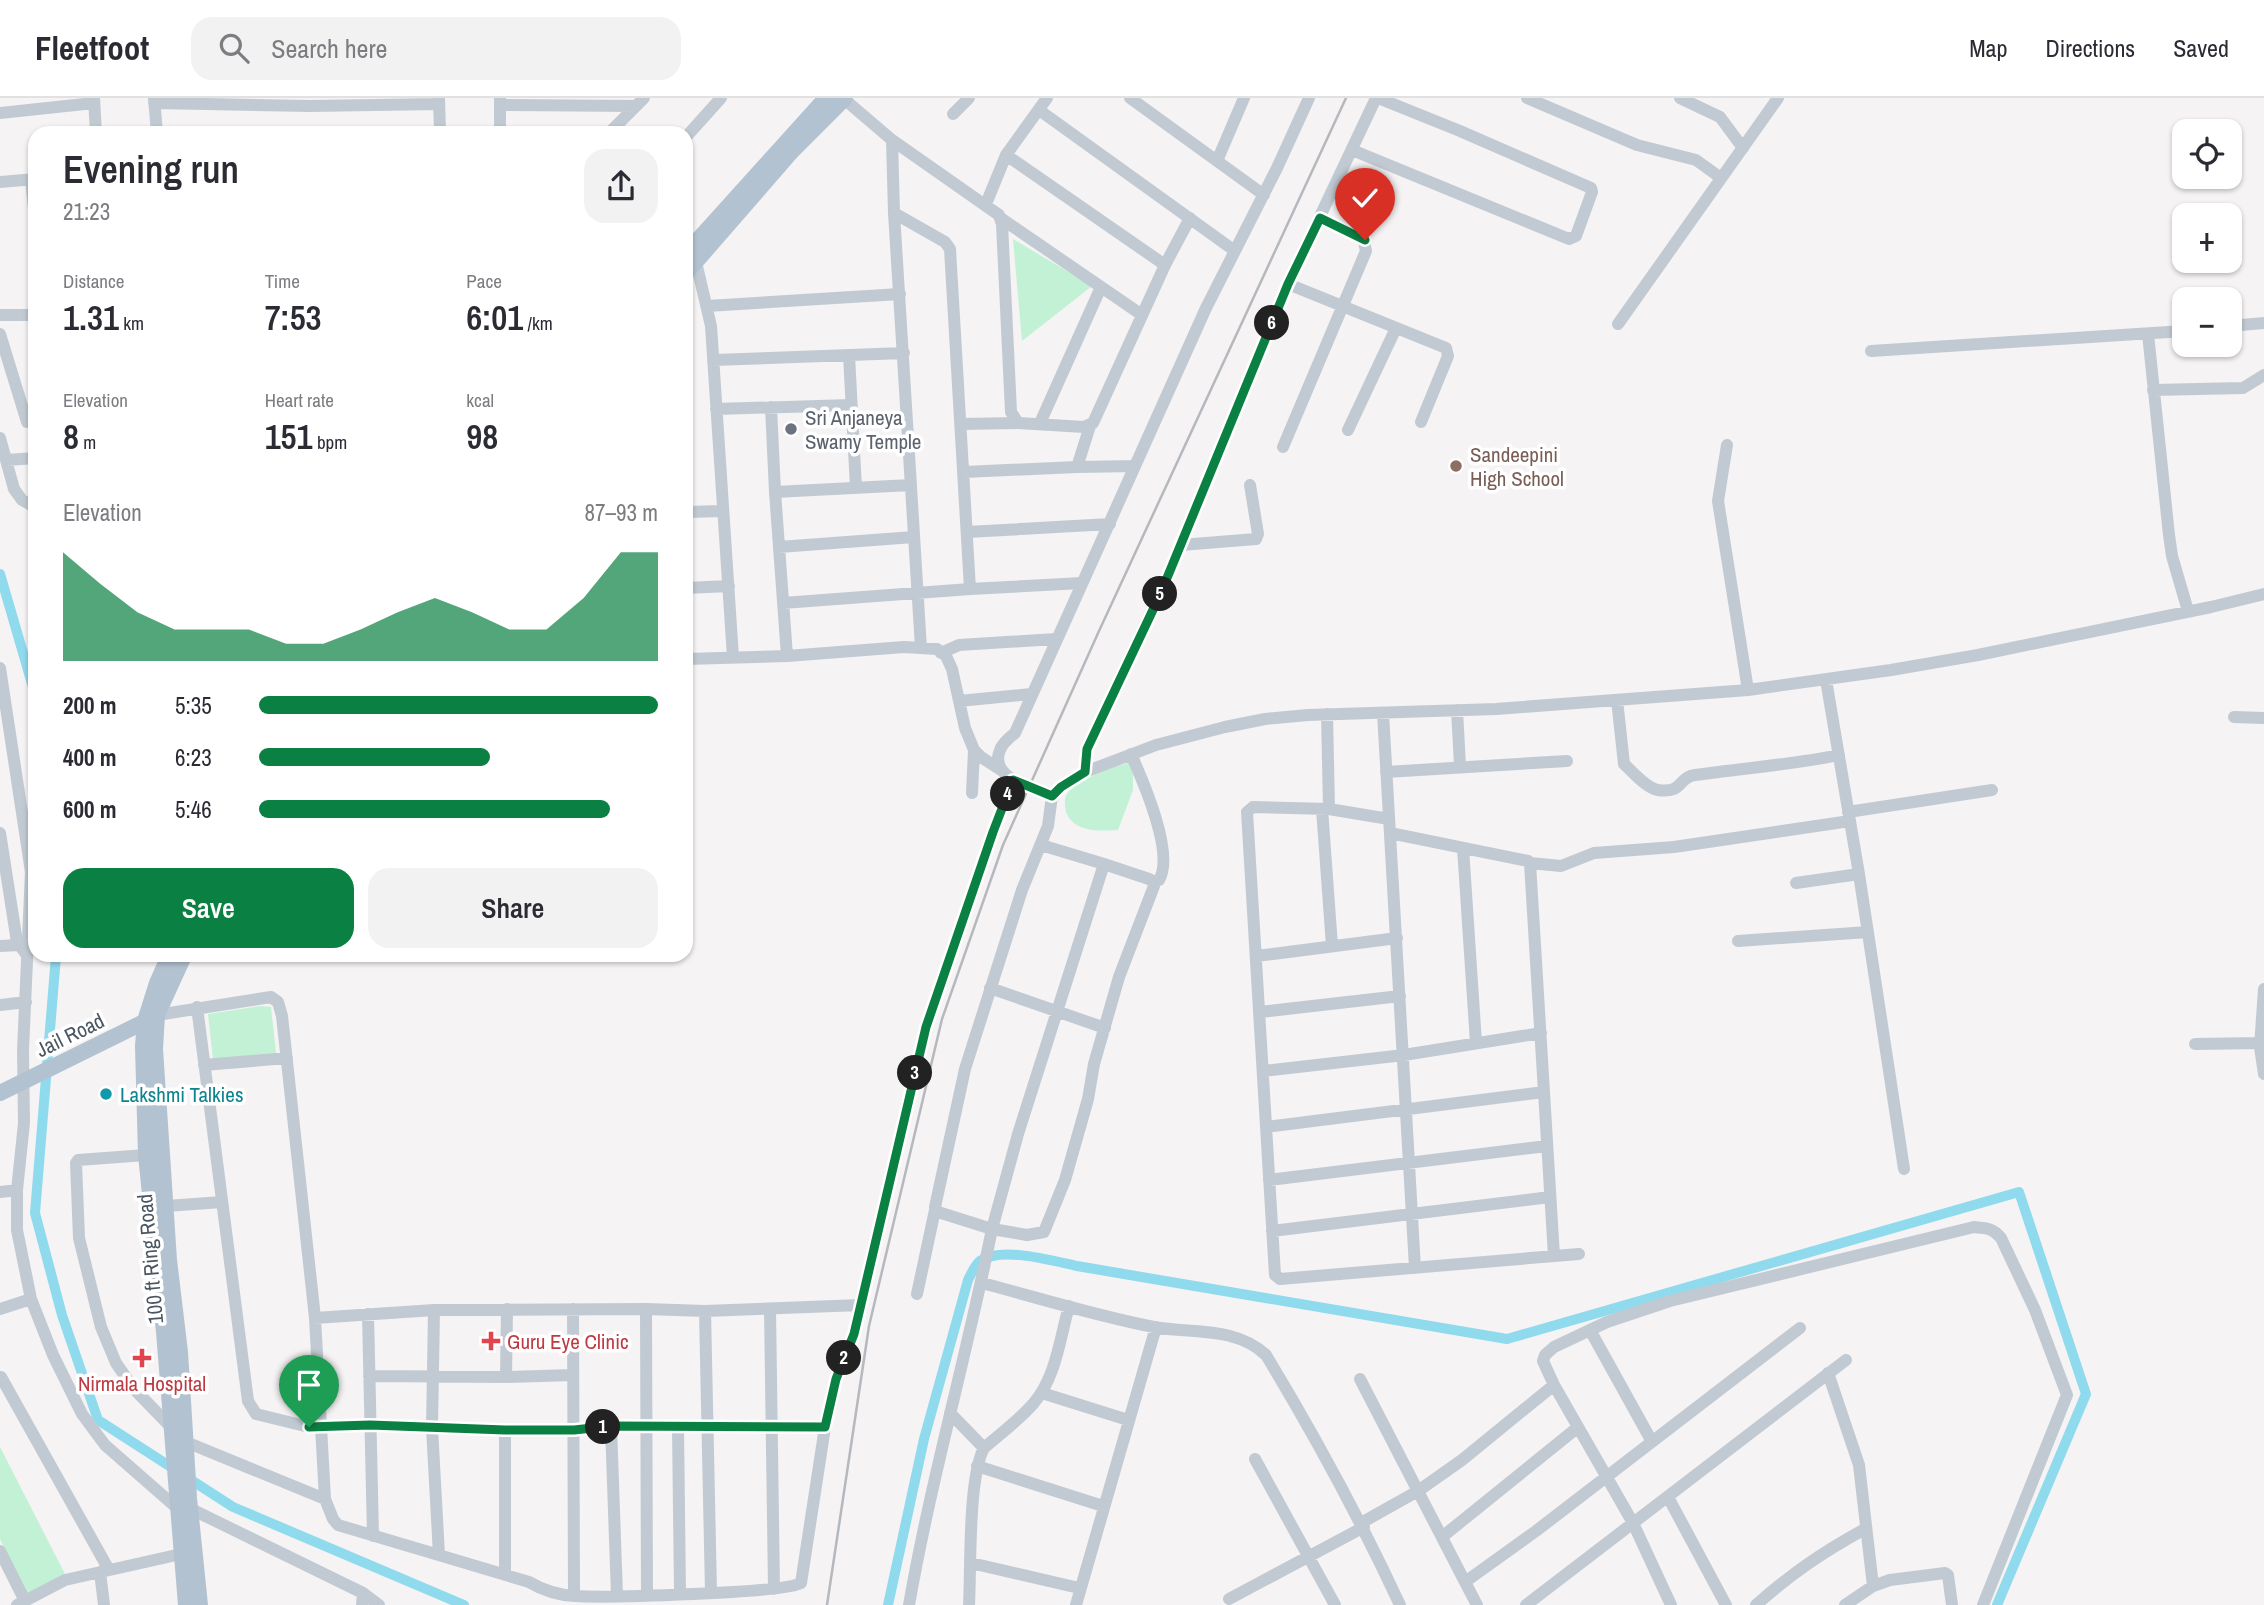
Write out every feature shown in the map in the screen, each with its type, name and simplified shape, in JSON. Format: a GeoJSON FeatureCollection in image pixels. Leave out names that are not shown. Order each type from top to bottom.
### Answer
{"type":"FeatureCollection","features":[{"type":"Feature","properties":{"kind":"main road"},"geometry":{"type":"LineString","coordinates":[[693,250],[826,98]]}},
{"type":"Feature","properties":{"kind":"main road"},"geometry":{"type":"LineString","coordinates":[[693,251],[844,99]]}},
{"type":"Feature","properties":{"kind":"main road","name":"100 ft Ring Road"},"geometry":{"type":"LineString","coordinates":[[166,962],[157,983],[143,1045],[146,1155],[164,1332],[179,1441]]}},
{"type":"Feature","properties":{"kind":"main road","name":"100 ft Ring Road"},"geometry":{"type":"LineString","coordinates":[[179,1441],[166,1206],[151,1018],[181,962]]}},
{"type":"Feature","properties":{"kind":"main road","name":"Jail Road"},"geometry":{"type":"LineString","coordinates":[[0,1093],[151,1018]]}},
{"type":"Feature","properties":{"kind":"main road"},"geometry":{"type":"LineString","coordinates":[[179,1441],[183,1503],[200,1605]]}},
{"type":"Feature","properties":{"kind":"main road"},"geometry":{"type":"LineString","coordinates":[[183,1503],[181,1554],[186,1605]]}},
{"type":"Feature","properties":{"kind":"street"},"geometry":{"type":"LineString","coordinates":[[693,129],[721,98]]}},
{"type":"Feature","properties":{"kind":"street"},"geometry":{"type":"LineString","coordinates":[[953,114],[969,98]]}},
{"type":"Feature","properties":{"kind":"street"},"geometry":{"type":"LineString","coordinates":[[986,204],[1006,155],[1047,98]]}},
{"type":"Feature","properties":{"kind":"street"},"geometry":{"type":"LineString","coordinates":[[1130,98],[1264,195]]}},
{"type":"Feature","properties":{"kind":"street"},"geometry":{"type":"LineString","coordinates":[[1052,796],[1005,776],[998,764],[1000,748],[1015,733],[1206,308],[1264,195],[1309,98]]}},
{"type":"Feature","properties":{"kind":"street"},"geometry":{"type":"LineString","coordinates":[[1085,772],[1087,749],[1181,545],[1288,284],[1320,218],[1352,150],[1377,98],[1591,188],[1592,192],[1576,236],[1569,239],[1352,150]]}},
{"type":"Feature","properties":{"kind":"street"},"geometry":{"type":"LineString","coordinates":[[1527,98],[1637,145],[1696,160],[1721,178]]}},
{"type":"Feature","properties":{"kind":"street"},"geometry":{"type":"LineString","coordinates":[[1680,98],[1720,117],[1742,148]]}},
{"type":"Feature","properties":{"kind":"street"},"geometry":{"type":"LineString","coordinates":[[1618,324],[1779,98]]}},
{"type":"Feature","properties":{"kind":"street"},"geometry":{"type":"LineString","coordinates":[[844,99],[892,140],[1142,315]]}},
{"type":"Feature","properties":{"kind":"street"},"geometry":{"type":"LineString","coordinates":[[156,126],[154,100],[439,101],[440,126]]}},
{"type":"Feature","properties":{"kind":"street"},"geometry":{"type":"LineString","coordinates":[[0,113],[94,101],[96,126]]}},
{"type":"Feature","properties":{"kind":"street"},"geometry":{"type":"LineString","coordinates":[[500,126],[500,101],[640,102]]}},
{"type":"Feature","properties":{"kind":"street"},"geometry":{"type":"LineString","coordinates":[[1217,161],[1238,101]]}},
{"type":"Feature","properties":{"kind":"street"},"geometry":{"type":"LineString","coordinates":[[616,126],[640,102]]}},
{"type":"Feature","properties":{"kind":"street"},"geometry":{"type":"LineString","coordinates":[[1039,110],[1235,251]]}},
{"type":"Feature","properties":{"kind":"street"},"geometry":{"type":"LineString","coordinates":[[892,140],[894,214],[921,648]]}},
{"type":"Feature","properties":{"kind":"street"},"geometry":{"type":"LineString","coordinates":[[1006,155],[1164,265]]}},
{"type":"Feature","properties":{"kind":"street"},"geometry":{"type":"LineString","coordinates":[[0,182],[28,179]]}},
{"type":"Feature","properties":{"kind":"street"},"geometry":{"type":"LineString","coordinates":[[894,214],[945,242],[950,249],[970,589]]}},
{"type":"Feature","properties":{"kind":"street"},"geometry":{"type":"LineString","coordinates":[[1077,467],[1090,426],[1164,265],[1189,218]]}},
{"type":"Feature","properties":{"kind":"street"},"geometry":{"type":"LineString","coordinates":[[1283,447],[1366,251],[1365,240],[1320,218]]}},
{"type":"Feature","properties":{"kind":"street"},"geometry":{"type":"LineString","coordinates":[[1002,219],[1011,412],[1018,423]]}},
{"type":"Feature","properties":{"kind":"street"},"geometry":{"type":"LineString","coordinates":[[693,266],[707,306],[713,360],[733,657]]}},
{"type":"Feature","properties":{"kind":"street"},"geometry":{"type":"LineString","coordinates":[[1288,284],[1447,348],[1448,352],[1421,422]]}},
{"type":"Feature","properties":{"kind":"street"},"geometry":{"type":"LineString","coordinates":[[1040,423],[1101,287]]}},
{"type":"Feature","properties":{"kind":"street"},"geometry":{"type":"LineString","coordinates":[[707,306],[900,294]]}},
{"type":"Feature","properties":{"kind":"street"},"geometry":{"type":"LineString","coordinates":[[0,315],[28,315]]}},
{"type":"Feature","properties":{"kind":"street"},"geometry":{"type":"LineString","coordinates":[[2242,325],[2264,323]]}},
{"type":"Feature","properties":{"kind":"street"},"geometry":{"type":"LineString","coordinates":[[1348,430],[1396,328]]}},
{"type":"Feature","properties":{"kind":"street"},"geometry":{"type":"LineString","coordinates":[[1871,351],[2172,332]]}},
{"type":"Feature","properties":{"kind":"street"},"geometry":{"type":"LineString","coordinates":[[0,334],[28,422]]}},
{"type":"Feature","properties":{"kind":"street"},"geometry":{"type":"LineString","coordinates":[[2148,334],[2170,546],[2188,611]]}},
{"type":"Feature","properties":{"kind":"street"},"geometry":{"type":"LineString","coordinates":[[713,360],[904,353]]}},
{"type":"Feature","properties":{"kind":"street"},"geometry":{"type":"LineString","coordinates":[[849,355],[856,488]]}},
{"type":"Feature","properties":{"kind":"street"},"geometry":{"type":"LineString","coordinates":[[2154,390],[2243,388],[2264,374]]}},
{"type":"Feature","properties":{"kind":"street"},"geometry":{"type":"LineString","coordinates":[[716,409],[851,405]]}},
{"type":"Feature","properties":{"kind":"street"},"geometry":{"type":"LineString","coordinates":[[771,407],[787,656]]}},
{"type":"Feature","properties":{"kind":"street"},"geometry":{"type":"LineString","coordinates":[[961,424],[1040,423],[1090,426]]}},
{"type":"Feature","properties":{"kind":"street"},"geometry":{"type":"LineString","coordinates":[[0,438],[13,489],[28,502]]}},
{"type":"Feature","properties":{"kind":"street"},"geometry":{"type":"LineString","coordinates":[[1727,446],[1718,500],[1748,690]]}},
{"type":"Feature","properties":{"kind":"street"},"geometry":{"type":"LineString","coordinates":[[7,460],[28,458]]}},
{"type":"Feature","properties":{"kind":"street"},"geometry":{"type":"LineString","coordinates":[[964,472],[1135,467]]}},
{"type":"Feature","properties":{"kind":"street"},"geometry":{"type":"LineString","coordinates":[[775,492],[911,485]]}},
{"type":"Feature","properties":{"kind":"street"},"geometry":{"type":"LineString","coordinates":[[1181,545],[1256,539],[1258,534],[1250,485]]}},
{"type":"Feature","properties":{"kind":"street"},"geometry":{"type":"LineString","coordinates":[[693,512],[723,511]]}},
{"type":"Feature","properties":{"kind":"street"},"geometry":{"type":"LineString","coordinates":[[967,532],[1110,524]]}},
{"type":"Feature","properties":{"kind":"street"},"geometry":{"type":"LineString","coordinates":[[779,547],[914,537]]}},
{"type":"Feature","properties":{"kind":"street"},"geometry":{"type":"LineString","coordinates":[[783,603],[1082,583]]}},
{"type":"Feature","properties":{"kind":"street"},"geometry":{"type":"LineString","coordinates":[[693,588],[729,586]]}},
{"type":"Feature","properties":{"kind":"street"},"geometry":{"type":"LineString","coordinates":[[918,1294],[965,1069],[990,988],[1022,890],[1048,826],[1052,796],[1085,772],[1131,754],[1225,727],[1265,719],[1457,710],[1748,690],[1826,680],[2018,647],[2264,594]]}},
{"type":"Feature","properties":{"kind":"street"},"geometry":{"type":"LineString","coordinates":[[941,653],[959,645],[1056,639]]}},
{"type":"Feature","properties":{"kind":"street"},"geometry":{"type":"LineString","coordinates":[[693,659],[787,656],[904,647],[937,649],[946,656],[953,669],[965,728],[974,750],[1001,770]]}},
{"type":"Feature","properties":{"kind":"street"},"geometry":{"type":"LineString","coordinates":[[0,668],[28,852]]}},
{"type":"Feature","properties":{"kind":"street"},"geometry":{"type":"LineString","coordinates":[[1826,680],[1904,1168]]}},
{"type":"Feature","properties":{"kind":"street"},"geometry":{"type":"LineString","coordinates":[[959,701],[1031,694]]}},
{"type":"Feature","properties":{"kind":"street"},"geometry":{"type":"LineString","coordinates":[[1617,700],[1625,764],[1652,788],[1659,790],[1677,789],[1691,775],[1804,762],[1839,755]]}},
{"type":"Feature","properties":{"kind":"street"},"geometry":{"type":"LineString","coordinates":[[1457,710],[1460,766]]}},
{"type":"Feature","properties":{"kind":"street"},"geometry":{"type":"LineString","coordinates":[[1382,713],[1415,1268]]}},
{"type":"Feature","properties":{"kind":"street"},"geometry":{"type":"LineString","coordinates":[[1327,714],[1326,809],[1332,946]]}},
{"type":"Feature","properties":{"kind":"street"},"geometry":{"type":"LineString","coordinates":[[2234,717],[2264,718]]}},
{"type":"Feature","properties":{"kind":"street"},"geometry":{"type":"LineString","coordinates":[[972,793],[974,750]]}},
{"type":"Feature","properties":{"kind":"street"},"geometry":{"type":"LineString","coordinates":[[935,1210],[992,1229],[1027,1235],[1044,1232],[1069,1169],[1119,977],[1154,882],[1159,880],[1164,868],[1161,836],[1147,789],[1131,754]]}},
{"type":"Feature","properties":{"kind":"street"},"geometry":{"type":"LineString","coordinates":[[1386,772],[1567,761]]}},
{"type":"Feature","properties":{"kind":"street"},"geometry":{"type":"LineString","coordinates":[[151,1018],[197,1007],[271,997],[278,1002],[287,1058],[315,1318],[325,1499],[338,1525],[529,1582],[544,1598],[796,1586],[802,1580],[825,1427],[836,1379],[854,1334],[926,1027],[1013,780]]}},
{"type":"Feature","properties":{"kind":"street"},"geometry":{"type":"LineString","coordinates":[[1390,833],[1530,863],[1561,866],[1594,853],[1674,847],[1992,790]]}},
{"type":"Feature","properties":{"kind":"street"},"geometry":{"type":"LineString","coordinates":[[1389,819],[1326,809],[1249,808],[1247,812],[1275,1275],[1280,1279],[1579,1254]]}},
{"type":"Feature","properties":{"kind":"street"},"geometry":{"type":"LineString","coordinates":[[0,833],[2,864],[23,949]]}},
{"type":"Feature","properties":{"kind":"street"},"geometry":{"type":"LineString","coordinates":[[1041,845],[1154,882]]}},
{"type":"Feature","properties":{"kind":"street"},"geometry":{"type":"LineString","coordinates":[[1463,848],[1476,1044]]}},
{"type":"Feature","properties":{"kind":"street"},"geometry":{"type":"LineString","coordinates":[[1530,863],[1554,1256]]}},
{"type":"Feature","properties":{"kind":"street"},"geometry":{"type":"LineString","coordinates":[[908,1605],[920,1539],[982,1283],[992,1229],[1018,1134],[1104,864]]}},
{"type":"Feature","properties":{"kind":"street"},"geometry":{"type":"LineString","coordinates":[[1796,883],[1859,874]]}},
{"type":"Feature","properties":{"kind":"street"},"geometry":{"type":"LineString","coordinates":[[28,901],[23,949],[30,1078],[17,1190],[18,1230],[31,1299],[53,1355],[82,1414],[105,1446],[183,1503],[379,1605]]}},
{"type":"Feature","properties":{"kind":"street"},"geometry":{"type":"LineString","coordinates":[[1738,942],[1868,932]]}},
{"type":"Feature","properties":{"kind":"street"},"geometry":{"type":"LineString","coordinates":[[1257,956],[1397,938]]}},
{"type":"Feature","properties":{"kind":"street"},"geometry":{"type":"LineString","coordinates":[[0,946],[23,949]]}},
{"type":"Feature","properties":{"kind":"street"},"geometry":{"type":"LineString","coordinates":[[990,988],[1105,1028]]}},
{"type":"Feature","properties":{"kind":"street"},"geometry":{"type":"LineString","coordinates":[[2264,989],[2260,1043],[2264,1074]]}},
{"type":"Feature","properties":{"kind":"street"},"geometry":{"type":"LineString","coordinates":[[1260,1012],[1400,996]]}},
{"type":"Feature","properties":{"kind":"street"},"geometry":{"type":"LineString","coordinates":[[0,1005],[26,1002]]}},
{"type":"Feature","properties":{"kind":"street"},"geometry":{"type":"LineString","coordinates":[[197,1007],[248,1401],[256,1414],[309,1427],[370,1425],[574,1430],[611,1426],[825,1427]]}},
{"type":"Feature","properties":{"kind":"street"},"geometry":{"type":"LineString","coordinates":[[1263,1071],[1404,1055],[1541,1033]]}},
{"type":"Feature","properties":{"kind":"street"},"geometry":{"type":"LineString","coordinates":[[2195,1044],[2260,1043]]}},
{"type":"Feature","properties":{"kind":"street"},"geometry":{"type":"LineString","coordinates":[[204,1065],[287,1058]]}},
{"type":"Feature","properties":{"kind":"street"},"geometry":{"type":"LineString","coordinates":[[1266,1127],[1544,1093]]}},
{"type":"Feature","properties":{"kind":"street"},"geometry":{"type":"LineString","coordinates":[[1269,1180],[1547,1146]]}},
{"type":"Feature","properties":{"kind":"street"},"geometry":{"type":"LineString","coordinates":[[146,1155],[78,1160],[76,1163],[79,1238],[102,1327],[116,1363],[134,1389],[179,1441],[325,1499]]}},
{"type":"Feature","properties":{"kind":"street"},"geometry":{"type":"LineString","coordinates":[[0,1192],[17,1190]]}},
{"type":"Feature","properties":{"kind":"street"},"geometry":{"type":"LineString","coordinates":[[1272,1231],[1550,1197]]}},
{"type":"Feature","properties":{"kind":"street"},"geometry":{"type":"LineString","coordinates":[[166,1206],[222,1202]]}},
{"type":"Feature","properties":{"kind":"street"},"geometry":{"type":"LineString","coordinates":[[1671,1605],[1633,1522],[1554,1385],[1543,1361],[1545,1354],[1607,1321],[1670,1301],[1974,1227],[1996,1231],[2001,1238],[2035,1310],[2067,1395],[1983,1605]]}},
{"type":"Feature","properties":{"kind":"street"},"geometry":{"type":"LineString","coordinates":[[982,1283],[1156,1327],[1227,1335],[1259,1349],[1266,1355],[1362,1525],[1399,1605]]}},
{"type":"Feature","properties":{"kind":"street"},"geometry":{"type":"LineString","coordinates":[[0,1309],[31,1299]]}},
{"type":"Feature","properties":{"kind":"street"},"geometry":{"type":"LineString","coordinates":[[315,1318],[434,1310],[705,1311],[861,1305]]}},
{"type":"Feature","properties":{"kind":"street"},"geometry":{"type":"LineString","coordinates":[[969,1605],[977,1466],[984,1448],[1042,1393],[1051,1372],[1069,1306]]}},
{"type":"Feature","properties":{"kind":"street"},"geometry":{"type":"LineString","coordinates":[[573,1309],[574,1596]]}},
{"type":"Feature","properties":{"kind":"street"},"geometry":{"type":"LineString","coordinates":[[646,1309],[647,1595]]}},
{"type":"Feature","properties":{"kind":"street"},"geometry":{"type":"LineString","coordinates":[[770,1309],[774,1588]]}},
{"type":"Feature","properties":{"kind":"street"},"geometry":{"type":"LineString","coordinates":[[434,1310],[432,1428],[439,1555]]}},
{"type":"Feature","properties":{"kind":"street"},"geometry":{"type":"LineString","coordinates":[[506,1377],[507,1310]]}},
{"type":"Feature","properties":{"kind":"street"},"geometry":{"type":"LineString","coordinates":[[705,1311],[711,1592]]}},
{"type":"Feature","properties":{"kind":"street"},"geometry":{"type":"LineString","coordinates":[[368,1314],[373,1536]]}},
{"type":"Feature","properties":{"kind":"street"},"geometry":{"type":"LineString","coordinates":[[1076,1605],[1156,1327]]}},
{"type":"Feature","properties":{"kind":"street"},"geometry":{"type":"LineString","coordinates":[[1465,1582],[1606,1478],[1651,1440],[1800,1328]]}},
{"type":"Feature","properties":{"kind":"street"},"geometry":{"type":"LineString","coordinates":[[1590,1329],[1651,1440]]}},
{"type":"Feature","properties":{"kind":"street"},"geometry":{"type":"LineString","coordinates":[[1527,1605],[1545,1599],[1633,1522],[1846,1360]]}},
{"type":"Feature","properties":{"kind":"street"},"geometry":{"type":"LineString","coordinates":[[1828,1373],[1859,1465],[1872,1586]]}},
{"type":"Feature","properties":{"kind":"street"},"geometry":{"type":"LineString","coordinates":[[369,1376],[506,1377],[573,1374]]}},
{"type":"Feature","properties":{"kind":"street"},"geometry":{"type":"LineString","coordinates":[[1,1377],[105,1571],[104,1605]]}},
{"type":"Feature","properties":{"kind":"street"},"geometry":{"type":"LineString","coordinates":[[1360,1379],[1476,1605]]}},
{"type":"Feature","properties":{"kind":"street"},"geometry":{"type":"LineString","coordinates":[[1229,1598],[1310,1556],[1418,1492],[1554,1385]]}},
{"type":"Feature","properties":{"kind":"street"},"geometry":{"type":"LineString","coordinates":[[1042,1393],[1128,1420]]}},
{"type":"Feature","properties":{"kind":"street"},"geometry":{"type":"LineString","coordinates":[[950,1413],[984,1448]]}},
{"type":"Feature","properties":{"kind":"street"},"geometry":{"type":"LineString","coordinates":[[611,1426],[617,1596]]}},
{"type":"Feature","properties":{"kind":"street"},"geometry":{"type":"LineString","coordinates":[[678,1426],[680,1593]]}},
{"type":"Feature","properties":{"kind":"street"},"geometry":{"type":"LineString","coordinates":[[1442,1537],[1577,1427]]}},
{"type":"Feature","properties":{"kind":"street"},"geometry":{"type":"LineString","coordinates":[[505,1430],[505,1575]]}},
{"type":"Feature","properties":{"kind":"street"},"geometry":{"type":"LineString","coordinates":[[1255,1459],[1310,1556],[1329,1603]]}},
{"type":"Feature","properties":{"kind":"street"},"geometry":{"type":"LineString","coordinates":[[977,1466],[1103,1506]]}},
{"type":"Feature","properties":{"kind":"street"},"geometry":{"type":"LineString","coordinates":[[1668,1497],[1726,1605]]}},
{"type":"Feature","properties":{"kind":"street"},"geometry":{"type":"LineString","coordinates":[[1756,1605],[1790,1574],[1865,1529]]}},
{"type":"Feature","properties":{"kind":"street"},"geometry":{"type":"LineString","coordinates":[[0,1551],[21,1603],[38,1600],[65,1580],[181,1554]]}},
{"type":"Feature","properties":{"kind":"street"},"geometry":{"type":"LineString","coordinates":[[971,1563],[1079,1588]]}},
{"type":"Feature","properties":{"kind":"street"},"geometry":{"type":"LineString","coordinates":[[1845,1605],[1872,1586],[1890,1580],[1945,1573],[1948,1575],[1952,1605]]}},
{"type":"Feature","properties":{"kind":"green space"},"geometry":{"type":"Polygon","coordinates":[[[1013,239],[1092,286],[1022,341],[1013,239]]]}},
{"type":"Feature","properties":{"kind":"green space"},"geometry":{"type":"Polygon","coordinates":[[[1133,762],[1133,790],[1118,830],[1088,829],[1070,819],[1065,802],[1070,790],[1096,774],[1133,762]]]}},
{"type":"Feature","properties":{"kind":"green space"},"geometry":{"type":"Polygon","coordinates":[[[271,1007],[276,1053],[213,1059],[208,1014],[271,1007]]]}},
{"type":"Feature","properties":{"kind":"green space"},"geometry":{"type":"Polygon","coordinates":[[[0,1447],[65,1574],[26,1594],[0,1539],[0,1447]]]}},
{"type":"Feature","properties":{"kind":"waterway"},"geometry":{"type":"LineString","coordinates":[[0,574],[28,670]]}},
{"type":"Feature","properties":{"kind":"waterway"},"geometry":{"type":"LineString","coordinates":[[56,962],[35,1213],[62,1315],[98,1420],[233,1507],[464,1605]]}},
{"type":"Feature","properties":{"kind":"waterway"},"geometry":{"type":"LineString","coordinates":[[888,1605],[924,1439],[968,1280],[978,1263],[990,1257],[1014,1255],[1042,1258],[1507,1339],[2019,1192],[2086,1394],[1997,1605]]}},
{"type":"Feature","properties":{"kind":"railway"},"geometry":{"type":"LineString","coordinates":[[827,1605],[869,1326],[942,1019],[1003,845],[1346,98]]}},
{"type":"Feature","properties":{"kind":"place","name":"Sri Anjaneya Swamy Temple"},"geometry":{"type":"Point","coordinates":[791,429]}},
{"type":"Feature","properties":{"kind":"place","name":"Sandeepini High School"},"geometry":{"type":"Point","coordinates":[1456,466]}},
{"type":"Feature","properties":{"kind":"place","name":"Lakshmi Talkies"},"geometry":{"type":"Point","coordinates":[106,1094]}},
{"type":"Feature","properties":{"kind":"place","name":"Guru Eye Clinic"},"geometry":{"type":"Point","coordinates":[491,1341]}},
{"type":"Feature","properties":{"kind":"place","name":"Nirmala Hospital"},"geometry":{"type":"Point","coordinates":[142,1358]}},
{"type":"Feature","properties":{"kind":"route"},"geometry":{"type":"LineString","coordinates":[[309,1427],[370,1425],[505,1430],[574,1430],[611,1426],[825,1427],[836,1379],[854,1334],[926,1027],[1013,780],[1052,796],[1085,772],[1087,749],[1160,595],[1288,284],[1320,218],[1365,240]]}}]}
